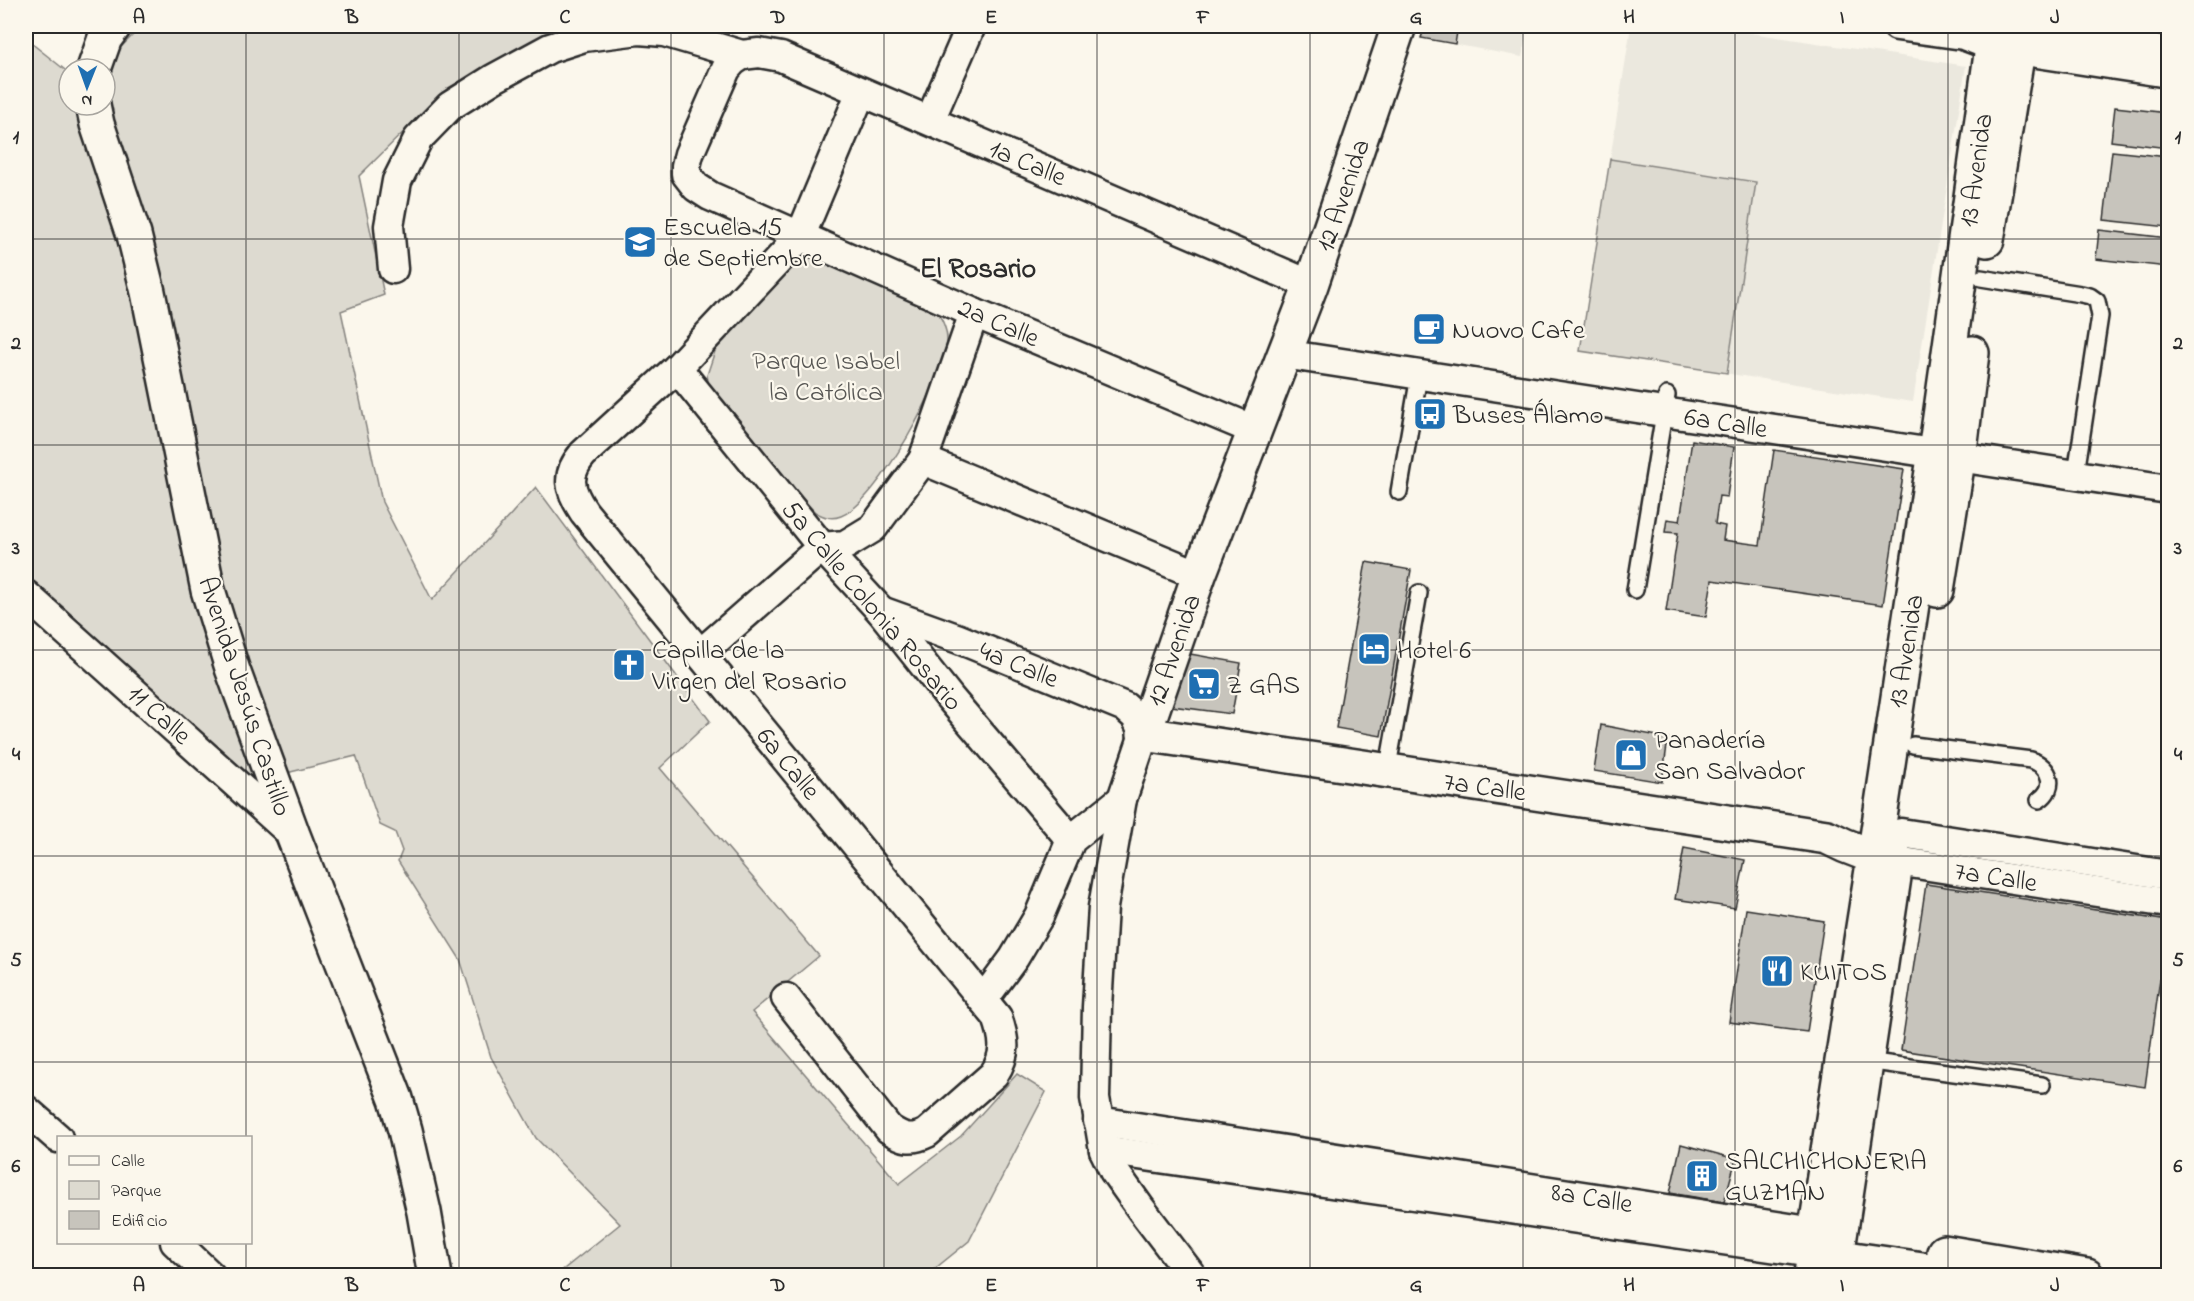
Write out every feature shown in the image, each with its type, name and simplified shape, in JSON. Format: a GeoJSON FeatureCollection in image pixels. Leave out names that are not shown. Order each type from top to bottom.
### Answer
{"type":"FeatureCollection","features":[{"type":"Feature","properties":{"kind":"street"},"geometry":{"type":"LineString","coordinates":[[98,57],[105,38],[114,26]]}},
{"type":"Feature","properties":{"kind":"street"},"geometry":{"type":"LineString","coordinates":[[930,120],[971,26]]}},
{"type":"Feature","properties":{"kind":"street","name":"12 Avenida"},"geometry":{"type":"LineString","coordinates":[[1192,1275],[1114,1171],[1104,1150],[1095,1098],[1103,907],[1122,799],[1143,734],[1199,575],[1311,285],[1400,26]]}},
{"type":"Feature","properties":{"kind":"street"},"geometry":{"type":"LineString","coordinates":[[1897,26],[2001,32],[2169,51]]}},
{"type":"Feature","properties":{"kind":"street","name":"1a Calle"},"geometry":{"type":"LineString","coordinates":[[393,268],[390,226],[397,181],[417,139],[450,106],[550,48],[584,37],[639,30],[664,32],[742,55],[759,53],[781,57],[1311,285]]}},
{"type":"Feature","properties":{"kind":"street"},"geometry":{"type":"LineString","coordinates":[[2001,32],[2169,73]]}},
{"type":"Feature","properties":{"kind":"street","name":"13 Avenida"},"geometry":{"type":"LineString","coordinates":[[1825,1255],[1948,447],[1981,278],[2001,32]]}},
{"type":"Feature","properties":{"kind":"street","name":"13 Avenida"},"geometry":{"type":"LineString","coordinates":[[1825,1255],[1866,1061],[1887,845],[1913,745],[2001,32]]}},
{"type":"Feature","properties":{"kind":"street","name":"2a Calle"},"geometry":{"type":"LineString","coordinates":[[742,55],[726,69],[689,153],[686,174],[696,187],[710,196],[800,237],[974,313],[1254,430]]}},
{"type":"Feature","properties":{"kind":"street"},"geometry":{"type":"LineString","coordinates":[[677,368],[800,237],[861,92]]}},
{"type":"Feature","properties":{"kind":"street","name":"Avenida Jesús Castillo"},"geometry":{"type":"LineString","coordinates":[[96,117],[134,235],[148,292],[208,590],[232,668],[293,835],[396,1099],[424,1212],[433,1274]]}},
{"type":"Feature","properties":{"kind":"street"},"geometry":{"type":"LineString","coordinates":[[700,654],[822,547],[845,545],[873,528],[923,460],[974,313]]}},
{"type":"Feature","properties":{"kind":"street","name":"6a Calle"},"geometry":{"type":"LineString","coordinates":[[1287,346],[1948,447],[2169,489]]}},
{"type":"Feature","properties":{"kind":"street","name":"6a Calle"},"geometry":{"type":"LineString","coordinates":[[1287,346],[1419,376],[1521,382]]}},
{"type":"Feature","properties":{"kind":"street","name":"6a Calle"},"geometry":{"type":"LineString","coordinates":[[677,368],[583,454],[571,474],[573,493],[584,512],[997,1017],[1005,1042],[1004,1052],[994,1074],[927,1133],[917,1138],[907,1139],[889,1129],[786,998]]}},
{"type":"Feature","properties":{"kind":"street","name":"5a Calle Colonia Rosario"},"geometry":{"type":"LineString","coordinates":[[677,368],[822,547],[881,611],[950,698],[1071,840]]}},
{"type":"Feature","properties":{"kind":"street","name":"6a Calle"},"geometry":{"type":"LineString","coordinates":[[1948,447],[2078,460],[2169,474]]}},
{"type":"Feature","properties":{"kind":"street"},"geometry":{"type":"LineString","coordinates":[[923,460],[1199,575]]}},
{"type":"Feature","properties":{"kind":"street","name":"11 Calle"},"geometry":{"type":"LineString","coordinates":[[26,595],[293,835]]}},
{"type":"Feature","properties":{"kind":"street","name":"4a Calle"},"geometry":{"type":"LineString","coordinates":[[881,611],[959,639],[1125,707],[1136,717],[1143,734]]}},
{"type":"Feature","properties":{"kind":"street","name":"7a Calle"},"geometry":{"type":"LineString","coordinates":[[1143,734],[1827,837],[1853,830],[1887,845],[2169,903]]}},
{"type":"Feature","properties":{"kind":"street"},"geometry":{"type":"LineString","coordinates":[[983,1000],[1014,958],[1040,916],[1071,840],[1122,799]]}},
{"type":"Feature","properties":{"kind":"street","name":"7a Calle"},"geometry":{"type":"LineString","coordinates":[[1887,845],[2169,875]]}},
{"type":"Feature","properties":{"kind":"street"},"geometry":{"type":"LineString","coordinates":[[26,1110],[57,1137]]}},
{"type":"Feature","properties":{"kind":"street","name":"8a Calle"},"geometry":{"type":"LineString","coordinates":[[1098,1121],[1825,1255],[2087,1275]]}},
{"type":"Feature","properties":{"kind":"street","name":"8a Calle"},"geometry":{"type":"LineString","coordinates":[[1104,1150],[1971,1275]]}},
{"type":"Feature","properties":{"kind":"street"},"geometry":{"type":"LineString","coordinates":[[177,1244],[211,1275]]}},
{"type":"Feature","properties":{"kind":"lane"},"geometry":{"type":"LineString","coordinates":[[1981,278],[2081,294],[2097,301],[2100,316],[2078,460]]}},
{"type":"Feature","properties":{"kind":"lane"},"geometry":{"type":"LineString","coordinates":[[1399,492],[1419,376]]}},
{"type":"Feature","properties":{"kind":"lane"},"geometry":{"type":"LineString","coordinates":[[1635,590],[1666,404]]}},
{"type":"Feature","properties":{"kind":"lane"},"geometry":{"type":"LineString","coordinates":[[1387,772],[1419,593]]}},
{"type":"Feature","properties":{"kind":"lane"},"geometry":{"type":"LineString","coordinates":[[1913,745],[2039,762],[2049,775],[2047,791],[2039,801]]}},
{"type":"Feature","properties":{"kind":"lane"},"geometry":{"type":"LineString","coordinates":[[1866,1061],[2042,1085]]}},
{"type":"Feature","properties":{"kind":"shaded area"},"geometry":{"type":"Polygon","coordinates":[[[1425,26],[1528,26],[1522,57],[1421,38],[1425,26]]]}},
{"type":"Feature","properties":{"kind":"shaded area"},"geometry":{"type":"Polygon","coordinates":[[[1631,26],[1706,26],[1966,66],[1913,402],[1580,351],[1631,26]]]}},
{"type":"Feature","properties":{"kind":"green space"},"geometry":{"type":"Polygon","coordinates":[[[142,26],[551,26],[552,32],[448,88],[359,176],[384,295],[341,311],[382,502],[432,600],[536,487],[710,721],[660,768],[819,956],[752,1012],[899,1184],[961,1136],[1017,1074],[1046,1092],[969,1241],[927,1275],[562,1275],[559,1273],[620,1224],[536,1138],[491,1057],[460,959],[398,861],[402,851],[395,832],[380,825],[356,756],[254,781],[26,582],[26,39],[57,64],[57,117],[117,117],[117,57],[121,47],[142,26]]]}},
{"type":"Feature","properties":{"kind":"green space"},"geometry":{"type":"Polygon","coordinates":[[[1610,159],[1756,182],[1727,373],[1580,351],[1610,159]]]}},
{"type":"Feature","properties":{"kind":"green space","name":"Parque Isabel la Católica"},"geometry":{"type":"Polygon","coordinates":[[[818,256],[936,309],[947,335],[944,357],[936,381],[908,437],[873,488],[856,506],[834,518],[815,512],[715,404],[707,375],[716,348],[784,269],[805,258],[818,256]]]}},
{"type":"Feature","properties":{"kind":"building"},"geometry":{"type":"Polygon","coordinates":[[[1425,26],[1458,26],[1455,44],[1421,38],[1425,26]]]}},
{"type":"Feature","properties":{"kind":"building"},"geometry":{"type":"Polygon","coordinates":[[[2115,107],[2168,113],[2168,148],[2111,141],[2115,107]]]}},
{"type":"Feature","properties":{"kind":"building"},"geometry":{"type":"Polygon","coordinates":[[[2112,151],[2168,157],[2168,227],[2104,220],[2112,151]]]}},
{"type":"Feature","properties":{"kind":"building"},"geometry":{"type":"Polygon","coordinates":[[[2099,230],[2168,238],[2168,267],[2096,259],[2099,230]]]}},
{"type":"Feature","properties":{"kind":"building"},"geometry":{"type":"Polygon","coordinates":[[[1692,440],[1734,447],[1727,497],[1719,496],[1715,524],[1725,526],[1723,540],[1760,545],[1774,450],[1904,469],[1883,605],[1712,580],[1706,617],[1666,611],[1678,533],[1665,532],[1667,519],[1680,521],[1692,440]]]}},
{"type":"Feature","properties":{"kind":"building","name":"Hotel 6"},"geometry":{"type":"Polygon","coordinates":[[[1366,562],[1411,570],[1381,736],[1336,728],[1366,562]]]}},
{"type":"Feature","properties":{"kind":"building","name":"Z GAS"},"geometry":{"type":"Polygon","coordinates":[[[1179,652],[1241,663],[1232,714],[1164,705],[1179,652]]]}},
{"type":"Feature","properties":{"kind":"building","name":"Panadería San Salvador"},"geometry":{"type":"Polygon","coordinates":[[[1601,725],[1668,738],[1662,782],[1594,771],[1601,725]]]}},
{"type":"Feature","properties":{"kind":"building"},"geometry":{"type":"Polygon","coordinates":[[[1684,848],[1745,860],[1735,908],[1675,899],[1684,848]]]}},
{"type":"Feature","properties":{"kind":"building"},"geometry":{"type":"Polygon","coordinates":[[[1926,884],[2168,921],[2145,1087],[1901,1050],[1926,884]]]}},
{"type":"Feature","properties":{"kind":"building","name":"KUITOS"},"geometry":{"type":"Polygon","coordinates":[[[1746,909],[1824,921],[1807,1032],[1729,1022],[1746,909]]]}},
{"type":"Feature","properties":{"kind":"building","name":"SALCHICHONERIA GUZMAN"},"geometry":{"type":"Polygon","coordinates":[[[1681,1144],[1736,1159],[1724,1202],[1670,1193],[1681,1144]]]}},
{"type":"Feature","properties":{"kind":"place","name":"Escuela 15 de Septiembre"},"geometry":{"type":"Point","coordinates":[640,242]}},
{"type":"Feature","properties":{"kind":"place","name":"Nuovo Cafe"},"geometry":{"type":"Point","coordinates":[1429,329]}},
{"type":"Feature","properties":{"kind":"place","name":"Buses Álamo"},"geometry":{"type":"Point","coordinates":[1430,414]}},
{"type":"Feature","properties":{"kind":"place","name":"Hotel 6"},"geometry":{"type":"Point","coordinates":[1374,649]}},
{"type":"Feature","properties":{"kind":"place","name":"Capilla de la Virgen del Rosario"},"geometry":{"type":"Point","coordinates":[629,665]}},
{"type":"Feature","properties":{"kind":"place","name":"Z GAS"},"geometry":{"type":"Point","coordinates":[1204,684]}},
{"type":"Feature","properties":{"kind":"place","name":"Panadería San Salvador"},"geometry":{"type":"Point","coordinates":[1631,755]}},
{"type":"Feature","properties":{"kind":"place","name":"KUITOS"},"geometry":{"type":"Point","coordinates":[1777,971]}},
{"type":"Feature","properties":{"kind":"place","name":"SALCHICHONERIA GUZMAN"},"geometry":{"type":"Point","coordinates":[1702,1176]}},
{"type":"Feature","properties":{"kind":"district","name":"El Rosario"},"geometry":{"type":"Point","coordinates":[978,267]}}]}
